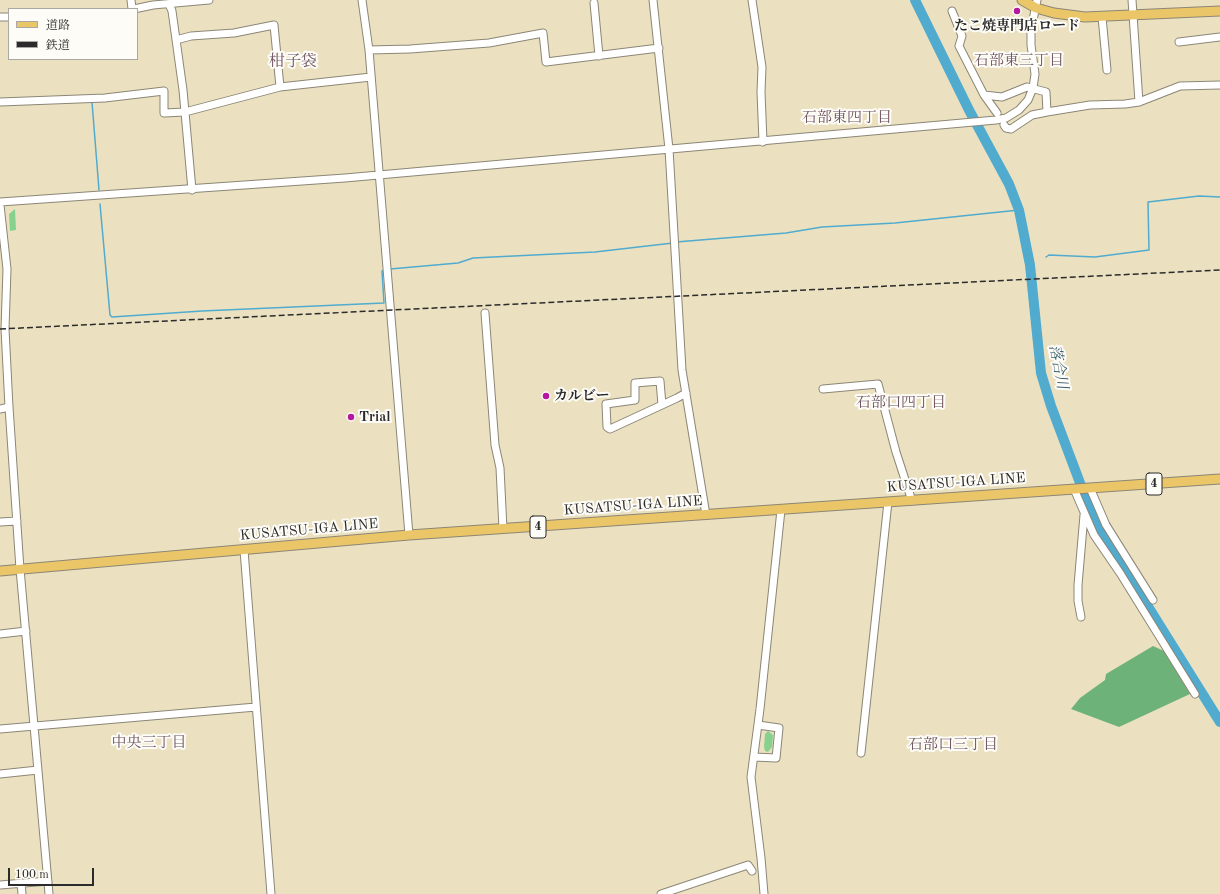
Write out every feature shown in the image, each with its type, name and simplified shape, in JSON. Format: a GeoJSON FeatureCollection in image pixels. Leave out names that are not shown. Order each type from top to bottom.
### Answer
{"type":"FeatureCollection","features":[{"type":"Feature","properties":{"kind":"main road"},"geometry":{"type":"LineString","coordinates":[[1022,0],[1036,4],[1054,13],[1078,16],[1132,16],[1220,11]]}},
{"type":"Feature","properties":{"kind":"main road","name":"KUSATSU-IGA LINE"},"geometry":{"type":"LineString","coordinates":[[0,571],[409,535],[1220,479]]}},
{"type":"Feature","properties":{"kind":"street"},"geometry":{"type":"LineString","coordinates":[[138,8],[209,0]]}},
{"type":"Feature","properties":{"kind":"street"},"geometry":{"type":"LineString","coordinates":[[362,0],[369,50],[380,175],[409,535]]}},
{"type":"Feature","properties":{"kind":"street"},"geometry":{"type":"LineString","coordinates":[[653,0],[669,149],[677,290],[686,393],[706,515]]}},
{"type":"Feature","properties":{"kind":"street"},"geometry":{"type":"LineString","coordinates":[[752,0],[762,67],[761,92],[763,142]]}},
{"type":"Feature","properties":{"kind":"street"},"geometry":{"type":"LineString","coordinates":[[1132,0],[1139,102]]}},
{"type":"Feature","properties":{"kind":"street"},"geometry":{"type":"LineString","coordinates":[[594,3],[599,56]]}},
{"type":"Feature","properties":{"kind":"street"},"geometry":{"type":"LineString","coordinates":[[169,4],[172,12],[185,112],[192,190]]}},
{"type":"Feature","properties":{"kind":"street"},"geometry":{"type":"LineString","coordinates":[[49,894],[20,569],[9,407],[4,370],[3,336],[7,269],[0,204],[380,175],[996,120],[1013,114],[1024,106],[1033,88],[1035,74],[1031,37],[1036,4]]}},
{"type":"Feature","properties":{"kind":"street"},"geometry":{"type":"LineString","coordinates":[[952,11],[962,36],[959,46],[984,95],[997,113]]}},
{"type":"Feature","properties":{"kind":"street"},"geometry":{"type":"LineString","coordinates":[[1102,17],[1107,70]]}},
{"type":"Feature","properties":{"kind":"street"},"geometry":{"type":"LineString","coordinates":[[176,40],[192,36],[234,33],[274,25],[280,86]]}},
{"type":"Feature","properties":{"kind":"street"},"geometry":{"type":"LineString","coordinates":[[369,50],[489,43],[543,33],[546,62],[659,48]]}},
{"type":"Feature","properties":{"kind":"street"},"geometry":{"type":"LineString","coordinates":[[1179,42],[1220,37]]}},
{"type":"Feature","properties":{"kind":"street"},"geometry":{"type":"LineString","coordinates":[[0,102],[105,98],[164,91],[164,113],[185,112],[280,86],[371,77]]}},
{"type":"Feature","properties":{"kind":"street"},"geometry":{"type":"LineString","coordinates":[[1004,125],[1011,129],[1032,115],[1047,112],[1090,105],[1110,106],[1139,102],[1180,86],[1220,85]]}},
{"type":"Feature","properties":{"kind":"street"},"geometry":{"type":"LineString","coordinates":[[984,95],[1002,97],[1023,88],[1033,88],[1046,92],[1047,112]]}},
{"type":"Feature","properties":{"kind":"street"},"geometry":{"type":"LineString","coordinates":[[486,313],[495,446],[500,468],[503,529]]}},
{"type":"Feature","properties":{"kind":"street"},"geometry":{"type":"LineString","coordinates":[[662,405],[660,381],[635,383],[635,400],[606,404],[607,427],[610,429],[662,405],[686,393]]}},
{"type":"Feature","properties":{"kind":"street"},"geometry":{"type":"LineString","coordinates":[[823,389],[878,384],[896,452],[912,501]]}},
{"type":"Feature","properties":{"kind":"street"},"geometry":{"type":"LineString","coordinates":[[0,409],[9,407]]}},
{"type":"Feature","properties":{"kind":"street"},"geometry":{"type":"LineString","coordinates":[[1088,488],[1106,525],[1153,600]]}},
{"type":"Feature","properties":{"kind":"street"},"geometry":{"type":"LineString","coordinates":[[1076,489],[1084,515],[1094,535],[1120,573],[1195,694]]}},
{"type":"Feature","properties":{"kind":"street"},"geometry":{"type":"LineString","coordinates":[[861,753],[888,502]]}},
{"type":"Feature","properties":{"kind":"street"},"geometry":{"type":"LineString","coordinates":[[764,894],[751,777],[781,510]]}},
{"type":"Feature","properties":{"kind":"street"},"geometry":{"type":"LineString","coordinates":[[1080,617],[1078,596],[1084,515]]}},
{"type":"Feature","properties":{"kind":"street"},"geometry":{"type":"LineString","coordinates":[[0,522],[17,521]]}},
{"type":"Feature","properties":{"kind":"street"},"geometry":{"type":"LineString","coordinates":[[244,550],[271,894]]}},
{"type":"Feature","properties":{"kind":"street"},"geometry":{"type":"LineString","coordinates":[[0,634],[26,631]]}},
{"type":"Feature","properties":{"kind":"street"},"geometry":{"type":"LineString","coordinates":[[0,729],[256,707]]}},
{"type":"Feature","properties":{"kind":"street"},"geometry":{"type":"LineString","coordinates":[[754,760],[776,758],[779,728],[758,725]]}},
{"type":"Feature","properties":{"kind":"street"},"geometry":{"type":"LineString","coordinates":[[0,774],[38,770]]}},
{"type":"Feature","properties":{"kind":"street"},"geometry":{"type":"LineString","coordinates":[[661,894],[748,865],[752,871]]}},
{"type":"Feature","properties":{"kind":"street"},"geometry":{"type":"LineString","coordinates":[[0,884],[48,881]]}},
{"type":"Feature","properties":{"kind":"street"},"geometry":{"type":"LineString","coordinates":[[21,883],[22,894]]}},
{"type":"Feature","properties":{"kind":"green space"},"geometry":{"type":"Polygon","coordinates":[[[15,209],[16,230],[10,231],[9,214],[15,209]]]}},
{"type":"Feature","properties":{"kind":"green space"},"geometry":{"type":"Polygon","coordinates":[[[1153,646],[1164,651],[1190,694],[1119,727],[1071,709],[1080,698],[1105,680],[1106,674],[1153,646]]]}},
{"type":"Feature","properties":{"kind":"green space"},"geometry":{"type":"Polygon","coordinates":[[[768,731],[773,735],[772,747],[768,752],[765,751],[764,747],[765,734],[768,731]]]}},
{"type":"Feature","properties":{"kind":"waterway","name":"落合川"},"geometry":{"type":"LineString","coordinates":[[915,0],[969,110],[1009,184],[1019,210],[1030,265],[1041,373],[1051,406],[1094,520],[1220,722]]}},
{"type":"Feature","properties":{"kind":"waterway"},"geometry":{"type":"LineString","coordinates":[[92,102],[99,190]]}},
{"type":"Feature","properties":{"kind":"waterway"},"geometry":{"type":"LineString","coordinates":[[1046,257],[1049,255],[1095,257],[1149,250],[1148,202],[1199,196],[1220,197]]}},
{"type":"Feature","properties":{"kind":"waterway"},"geometry":{"type":"LineString","coordinates":[[100,204],[110,315],[112,317],[202,311],[384,303],[382,271],[385,270]]}},
{"type":"Feature","properties":{"kind":"waterway"},"geometry":{"type":"LineString","coordinates":[[676,242],[786,233],[822,227],[895,223],[1019,210]]}},
{"type":"Feature","properties":{"kind":"waterway"},"geometry":{"type":"LineString","coordinates":[[390,269],[458,263],[473,258],[595,252],[673,243]]}},
{"type":"Feature","properties":{"kind":"railway"},"geometry":{"type":"LineString","coordinates":[[0,329],[1220,270]]}},
{"type":"Feature","properties":{"kind":"place","name":"たこ焼専門店ロード"},"geometry":{"type":"Point","coordinates":[1017,11]}},
{"type":"Feature","properties":{"kind":"place","name":"カルビー"},"geometry":{"type":"Point","coordinates":[546,396]}},
{"type":"Feature","properties":{"kind":"place","name":"Trial"},"geometry":{"type":"Point","coordinates":[351,417]}},
{"type":"Feature","properties":{"kind":"district","name":"石部東三丁目"},"geometry":{"type":"Point","coordinates":[1019,61]}},
{"type":"Feature","properties":{"kind":"district","name":"柑子袋"},"geometry":{"type":"Point","coordinates":[293,62]}},
{"type":"Feature","properties":{"kind":"district","name":"石部東四丁目"},"geometry":{"type":"Point","coordinates":[847,118]}},
{"type":"Feature","properties":{"kind":"district","name":"石部口四丁目"},"geometry":{"type":"Point","coordinates":[901,403]}},
{"type":"Feature","properties":{"kind":"district","name":"中央三丁目"},"geometry":{"type":"Point","coordinates":[149,743]}},
{"type":"Feature","properties":{"kind":"district","name":"石部口三丁目"},"geometry":{"type":"Point","coordinates":[953,745]}}]}
